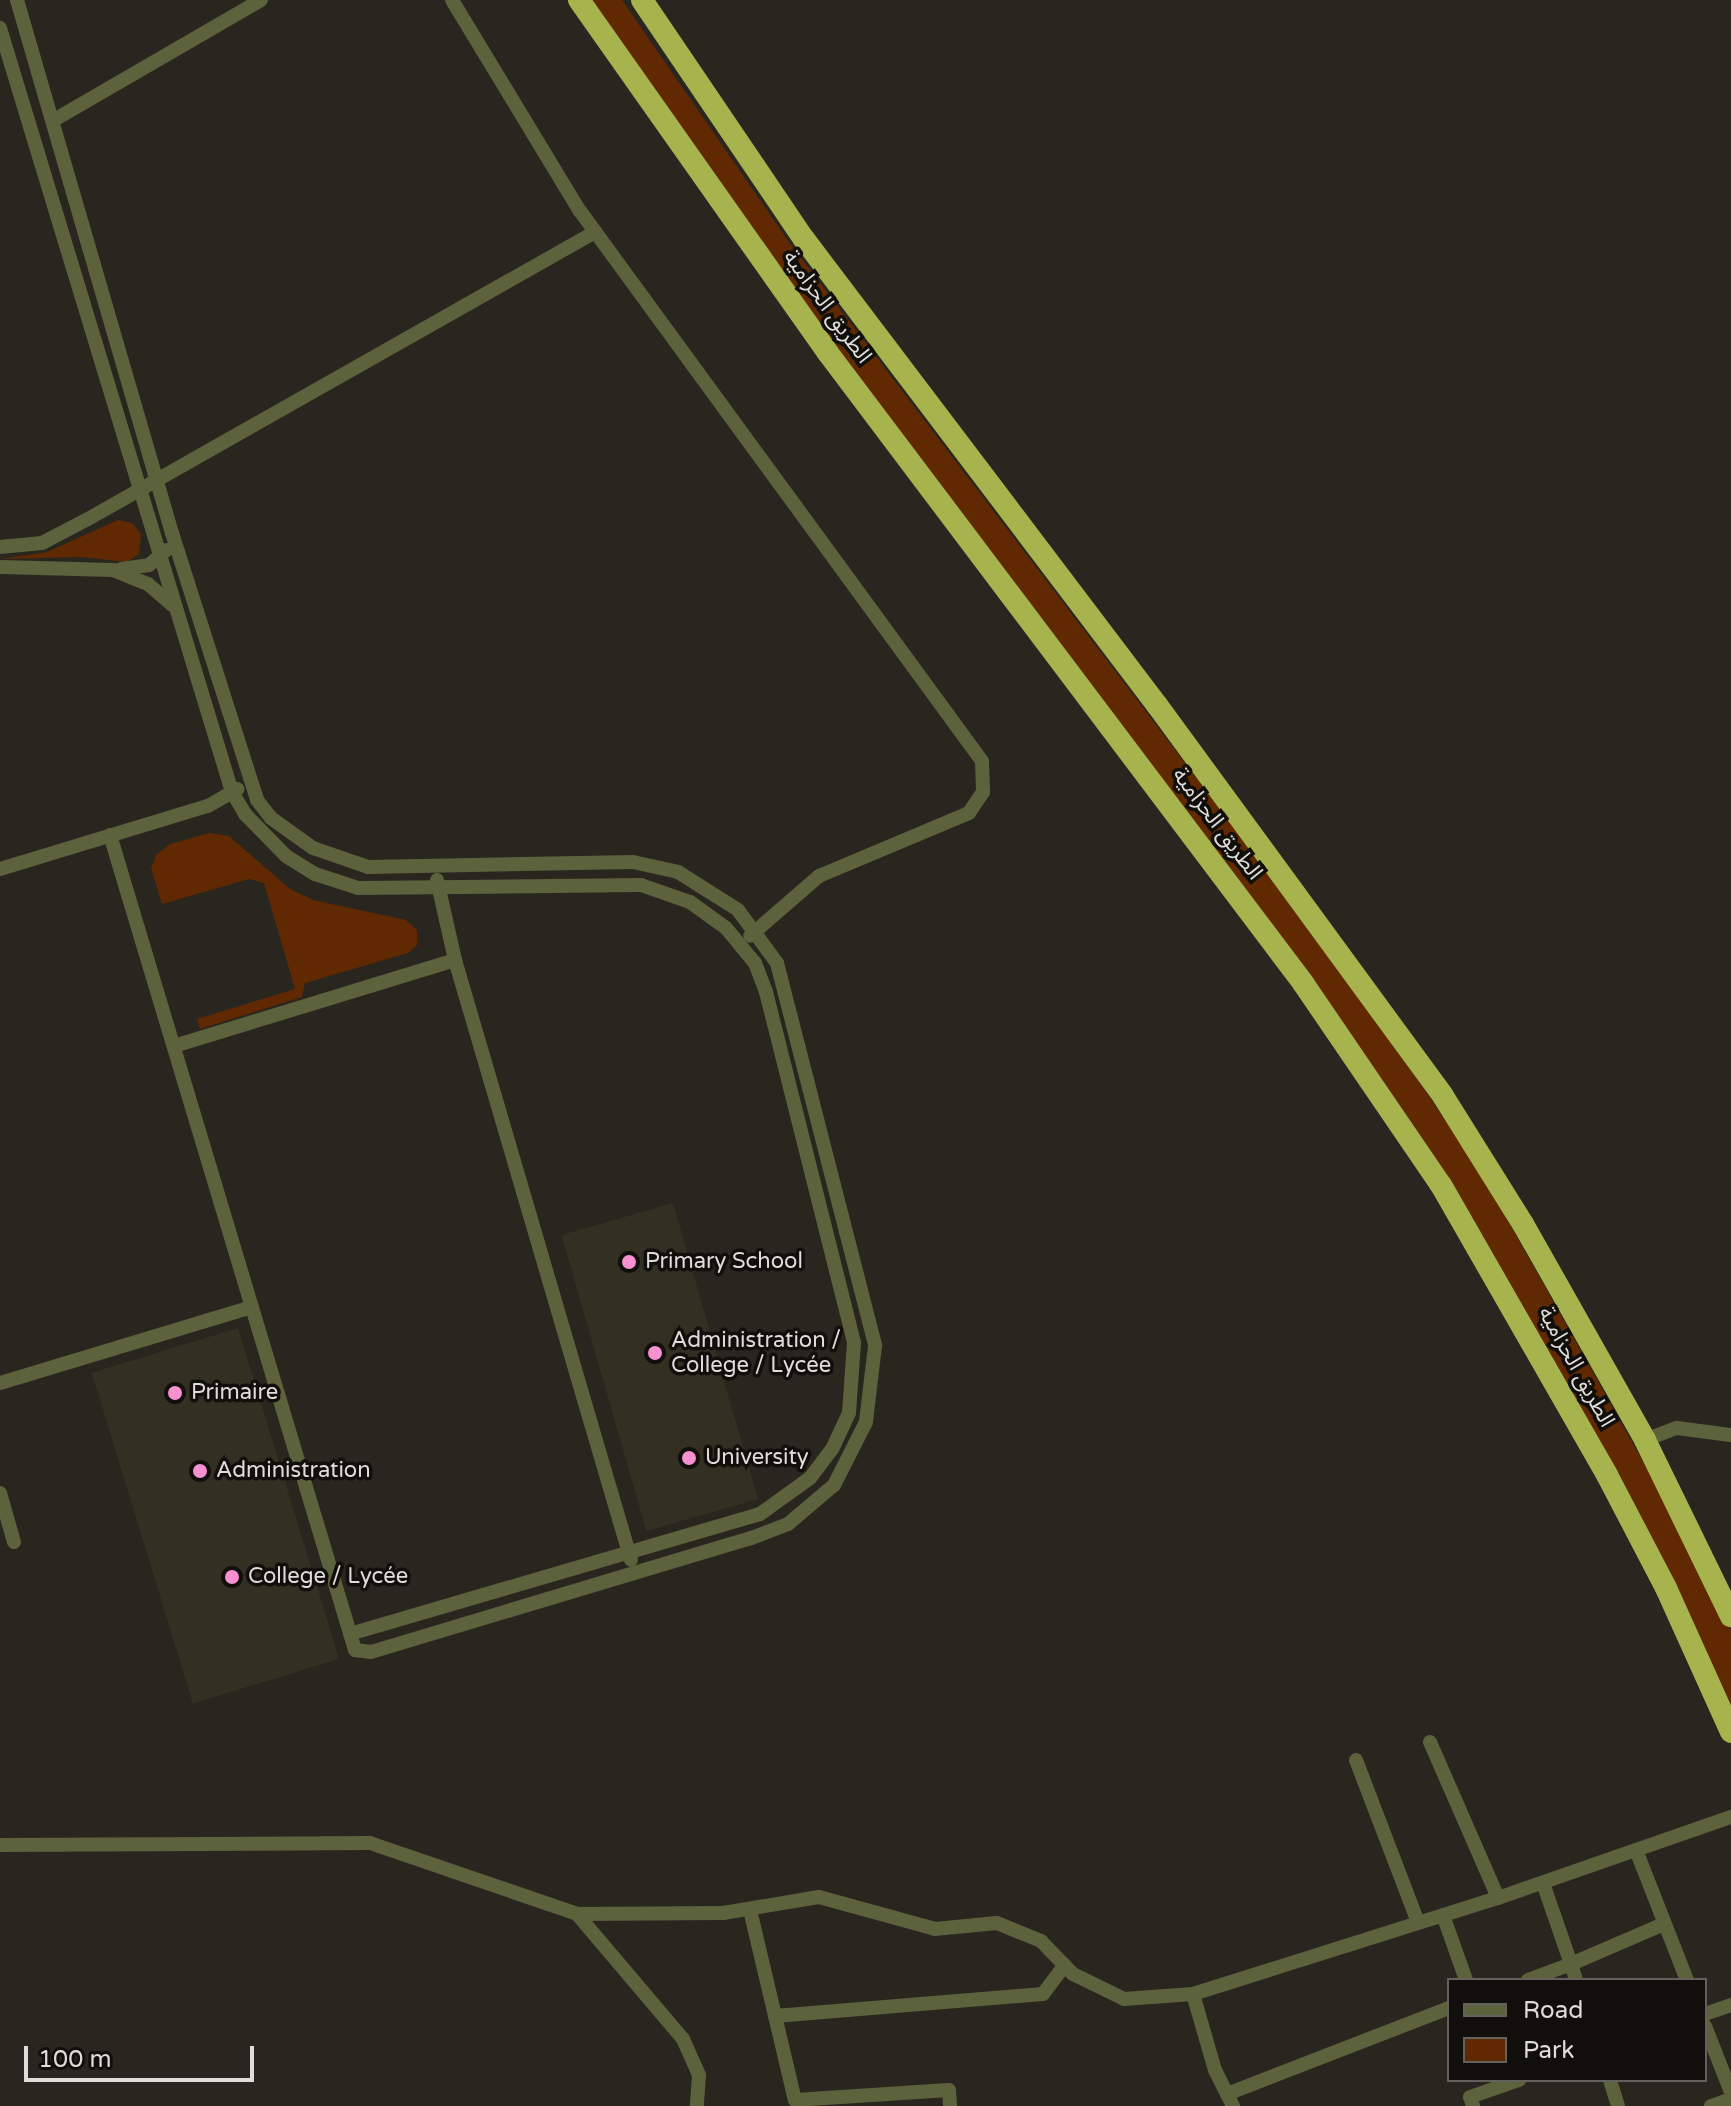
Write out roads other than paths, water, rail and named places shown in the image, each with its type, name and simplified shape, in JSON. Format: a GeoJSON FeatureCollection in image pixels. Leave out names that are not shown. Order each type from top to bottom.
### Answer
{"type":"FeatureCollection","features":[{"type":"Feature","properties":{"kind":"highway","name":"الطريق الحزامية"},"geometry":{"type":"LineString","coordinates":[[579,0],[828,353],[1294,970],[1441,1185],[1607,1475],[1666,1588],[1731,1732]]}},
{"type":"Feature","properties":{"kind":"highway","name":"الطريق الحزامية"},"geometry":{"type":"LineString","coordinates":[[642,0],[804,239],[1157,705],[1443,1096],[1523,1224],[1645,1440],[1731,1616]]}},
{"type":"Feature","properties":{"kind":"street"},"geometry":{"type":"LineString","coordinates":[[17,0],[247,782],[271,818],[337,860],[368,867],[633,862],[656,866],[720,896],[756,931],[785,985],[870,1323],[873,1393],[854,1452],[817,1503],[788,1524],[751,1538],[371,1652],[355,1650],[110,835]]}},
{"type":"Feature","properties":{"kind":"street"},"geometry":{"type":"LineString","coordinates":[[54,120],[261,0]]}},
{"type":"Feature","properties":{"kind":"street"},"geometry":{"type":"LineString","coordinates":[[452,0],[595,232],[691,368],[843,565],[982,761],[986,778],[969,813],[819,876],[742,943]]}},
{"type":"Feature","properties":{"kind":"street"},"geometry":{"type":"LineString","coordinates":[[0,28],[232,792],[262,833],[315,874],[358,888],[641,885],[690,902],[742,943],[766,992],[854,1343],[853,1393],[832,1449],[788,1497],[727,1527],[350,1634]]}},
{"type":"Feature","properties":{"kind":"street"},"geometry":{"type":"LineString","coordinates":[[0,547],[42,543],[595,232]]}},
{"type":"Feature","properties":{"kind":"street"},"geometry":{"type":"LineString","coordinates":[[0,567],[136,569],[161,557],[172,533]]}},
{"type":"Feature","properties":{"kind":"street"},"geometry":{"type":"LineString","coordinates":[[113,570],[148,584],[177,610]]}},
{"type":"Feature","properties":{"kind":"street"},"geometry":{"type":"LineString","coordinates":[[0,869],[208,806],[247,782]]}},
{"type":"Feature","properties":{"kind":"street"},"geometry":{"type":"LineString","coordinates":[[435,868],[455,960],[634,1572]]}},
{"type":"Feature","properties":{"kind":"street"},"geometry":{"type":"LineString","coordinates":[[174,1046],[455,960]]}},
{"type":"Feature","properties":{"kind":"street"},"geometry":{"type":"LineString","coordinates":[[0,1383],[252,1307]]}},
{"type":"Feature","properties":{"kind":"street"},"geometry":{"type":"LineString","coordinates":[[1714,1432],[1731,1424]]}},
{"type":"Feature","properties":{"kind":"street"},"geometry":{"type":"LineString","coordinates":[[1645,1440],[1677,1428],[1731,1435]]}},
{"type":"Feature","properties":{"kind":"street"},"geometry":{"type":"LineString","coordinates":[[0,1493],[4,1519],[14,1542]]}},
{"type":"Feature","properties":{"kind":"street"},"geometry":{"type":"LineString","coordinates":[[1430,1742],[1498,1898]]}},
{"type":"Feature","properties":{"kind":"street"},"geometry":{"type":"LineString","coordinates":[[1356,1760],[1418,1922]]}},
{"type":"Feature","properties":{"kind":"street"},"geometry":{"type":"LineString","coordinates":[[0,1845],[211,1848],[370,1843],[577,1914],[750,1910],[819,1897],[935,1929],[997,1923],[1041,1941],[1065,1965],[1124,1999],[1193,1994],[1498,1898],[1731,1817]]}},
{"type":"Feature","properties":{"kind":"street"},"geometry":{"type":"LineString","coordinates":[[1636,1850],[1686,1978]]}},
{"type":"Feature","properties":{"kind":"street"},"geometry":{"type":"LineString","coordinates":[[1543,1883],[1575,1978]]}},
{"type":"Feature","properties":{"kind":"street"},"geometry":{"type":"LineString","coordinates":[[750,1910],[795,2100],[949,2090],[950,2106]]}},
{"type":"Feature","properties":{"kind":"street"},"geometry":{"type":"LineString","coordinates":[[577,1914],[683,2039],[699,2075],[697,2106]]}},
{"type":"Feature","properties":{"kind":"street"},"geometry":{"type":"LineString","coordinates":[[1443,1915],[1465,1978]]}},
{"type":"Feature","properties":{"kind":"street"},"geometry":{"type":"LineString","coordinates":[[1533,1978],[1664,1924]]}},
{"type":"Feature","properties":{"kind":"street"},"geometry":{"type":"LineString","coordinates":[[775,2016],[1043,1994],[1065,1965]]}},
{"type":"Feature","properties":{"kind":"street"},"geometry":{"type":"LineString","coordinates":[[1193,1994],[1230,2100],[1447,2009]]}},
{"type":"Feature","properties":{"kind":"street"},"geometry":{"type":"LineString","coordinates":[[1707,2013],[1731,2005]]}},
{"type":"Feature","properties":{"kind":"street"},"geometry":{"type":"LineString","coordinates":[[1707,2031],[1731,2092]]}},
{"type":"Feature","properties":{"kind":"street"},"geometry":{"type":"LineString","coordinates":[[1473,2106],[1470,2097],[1513,2082]]}},
{"type":"Feature","properties":{"kind":"street"},"geometry":{"type":"LineString","coordinates":[[1611,2082],[1618,2106]]}},
{"type":"Feature","properties":{"kind":"street"},"geometry":{"type":"LineString","coordinates":[[1711,2106],[1731,2099]]}},
{"type":"Feature","properties":{"kind":"place","name":"Primary School"},"geometry":{"type":"Point","coordinates":[629,1262]}},
{"type":"Feature","properties":{"kind":"place","name":"Administration / College / Lycée"},"geometry":{"type":"Point","coordinates":[655,1353]}},
{"type":"Feature","properties":{"kind":"place","name":"Primaire"},"geometry":{"type":"Point","coordinates":[175,1393]}},
{"type":"Feature","properties":{"kind":"place","name":"University"},"geometry":{"type":"Point","coordinates":[689,1458]}},
{"type":"Feature","properties":{"kind":"place","name":"Administration"},"geometry":{"type":"Point","coordinates":[200,1471]}},
{"type":"Feature","properties":{"kind":"place","name":"College / Lycée"},"geometry":{"type":"Point","coordinates":[232,1577]}}]}
